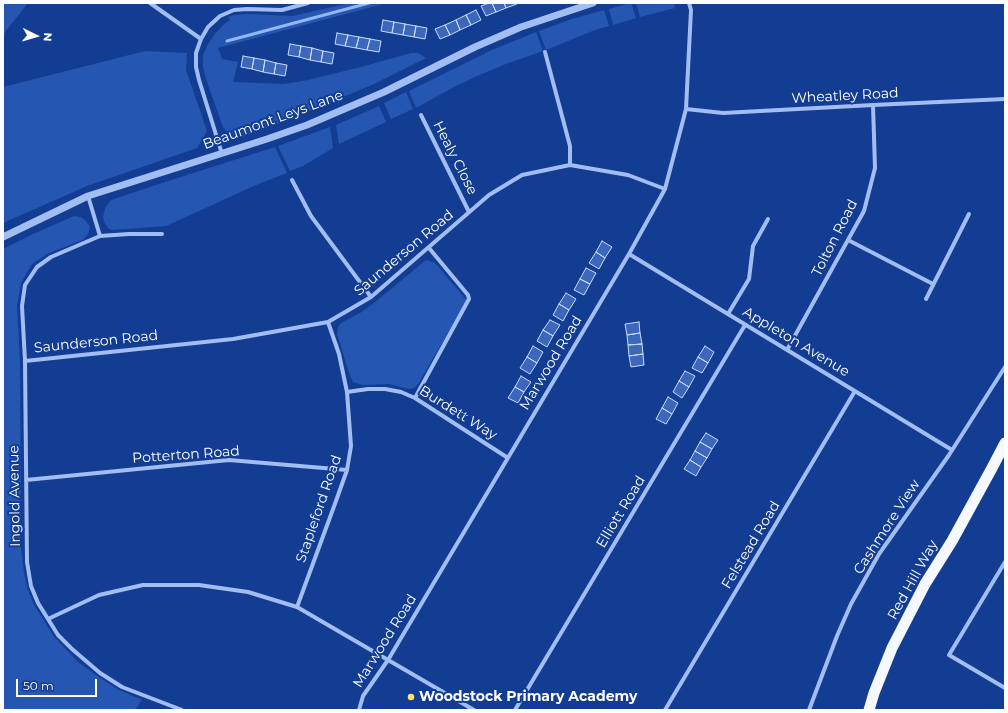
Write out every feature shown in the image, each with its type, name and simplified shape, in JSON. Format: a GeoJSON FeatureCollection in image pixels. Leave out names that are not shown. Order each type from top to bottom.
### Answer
{"type":"FeatureCollection","features":[{"type":"Feature","properties":{"kind":"highway","name":"Red Hill Way"},"geometry":{"type":"LineString","coordinates":[[869,710],[874,693],[892,648],[925,584],[952,541],[1005,443]]}},
{"type":"Feature","properties":{"kind":"highway","name":"Red Hill Way"},"geometry":{"type":"LineString","coordinates":[[992,468],[1005,452]]}},
{"type":"Feature","properties":{"kind":"street"},"geometry":{"type":"LineString","coordinates":[[150,3],[201,39]]}},
{"type":"Feature","properties":{"kind":"street"},"geometry":{"type":"LineString","coordinates":[[222,154],[198,80],[196,53],[201,39],[208,27],[220,16],[234,10],[282,10],[308,3]]}},
{"type":"Feature","properties":{"kind":"street","name":"Beaumont Leys Lane"},"geometry":{"type":"LineString","coordinates":[[3,237],[88,196],[222,154],[307,125],[384,92],[475,47],[522,27],[593,3]]}},
{"type":"Feature","properties":{"kind":"street","name":"Marwood Road"},"geometry":{"type":"LineString","coordinates":[[359,710],[363,696],[388,660],[629,254],[665,189],[686,109],[691,10],[689,3]]}},
{"type":"Feature","properties":{"kind":"street"},"geometry":{"type":"LineString","coordinates":[[545,52],[570,146],[570,165]]}},
{"type":"Feature","properties":{"kind":"street","name":"Wheatley Road"},"geometry":{"type":"LineString","coordinates":[[686,109],[723,113],[1005,99]]}},
{"type":"Feature","properties":{"kind":"street","name":"Tolton Road"},"geometry":{"type":"LineString","coordinates":[[787,350],[864,211],[875,168],[873,105]]}},
{"type":"Feature","properties":{"kind":"street","name":"Healy Close"},"geometry":{"type":"LineString","coordinates":[[420,115],[469,212]]}},
{"type":"Feature","properties":{"kind":"street","name":"Saunderson Road"},"geometry":{"type":"LineString","coordinates":[[25,361],[233,339],[328,322],[371,297],[489,195],[522,175],[570,165],[628,175],[665,189]]}},
{"type":"Feature","properties":{"kind":"street"},"geometry":{"type":"LineString","coordinates":[[292,180],[311,216],[371,297]]}},
{"type":"Feature","properties":{"kind":"street"},"geometry":{"type":"LineString","coordinates":[[88,196],[100,236]]}},
{"type":"Feature","properties":{"kind":"street"},"geometry":{"type":"LineString","coordinates":[[926,299],[968,214]]}},
{"type":"Feature","properties":{"kind":"street"},"geometry":{"type":"LineString","coordinates":[[728,314],[750,279],[753,246],[768,219]]}},
{"type":"Feature","properties":{"kind":"street","name":"Ingold Avenue"},"geometry":{"type":"LineString","coordinates":[[162,234],[100,236],[51,258],[36,268],[25,285],[22,306],[25,361],[27,562],[32,586],[38,603],[58,635],[72,649],[100,673],[122,687],[182,710]]}},
{"type":"Feature","properties":{"kind":"street"},"geometry":{"type":"LineString","coordinates":[[848,240],[933,284]]}},
{"type":"Feature","properties":{"kind":"street"},"geometry":{"type":"LineString","coordinates":[[415,398],[469,299],[468,295],[429,248]]}},
{"type":"Feature","properties":{"kind":"street","name":"Appleton Avenue"},"geometry":{"type":"LineString","coordinates":[[629,254],[952,450]]}},
{"type":"Feature","properties":{"kind":"street","name":"Stapleford Road"},"geometry":{"type":"LineString","coordinates":[[296,607],[347,470],[351,446],[347,392],[340,354],[328,322]]}},
{"type":"Feature","properties":{"kind":"street","name":"Elliott Road"},"geometry":{"type":"LineString","coordinates":[[515,710],[746,324]]}},
{"type":"Feature","properties":{"kind":"street","name":"Cashmore View"},"geometry":{"type":"LineString","coordinates":[[809,710],[837,636],[852,604],[879,554],[952,450],[1005,367]]}},
{"type":"Feature","properties":{"kind":"street","name":"Burdett Way"},"geometry":{"type":"LineString","coordinates":[[347,392],[368,389],[385,389],[401,392],[415,398],[508,458]]}},
{"type":"Feature","properties":{"kind":"street","name":"Felstead Road"},"geometry":{"type":"LineString","coordinates":[[665,710],[855,391]]}},
{"type":"Feature","properties":{"kind":"street","name":"Potterton Road"},"geometry":{"type":"LineString","coordinates":[[26,480],[229,460],[347,470]]}},
{"type":"Feature","properties":{"kind":"street"},"geometry":{"type":"LineString","coordinates":[[1005,562],[949,655],[1005,688]]}},
{"type":"Feature","properties":{"kind":"street"},"geometry":{"type":"LineString","coordinates":[[48,619],[99,595],[143,585],[199,585],[248,592],[296,607],[474,710]]}},
{"type":"Feature","properties":{"kind":"shaded area"},"geometry":{"type":"Polygon","coordinates":[[[3,3],[28,3],[5,32],[3,42],[3,3]]]}},
{"type":"Feature","properties":{"kind":"shaded area"},"geometry":{"type":"Polygon","coordinates":[[[350,3],[387,3],[218,48],[222,59],[238,62],[233,82],[284,84],[308,80],[411,53],[418,53],[426,58],[374,84],[243,137],[237,137],[227,132],[223,127],[206,79],[203,67],[203,55],[215,34],[230,20],[228,17],[248,14],[292,16],[350,3]]]}},
{"type":"Feature","properties":{"kind":"shaded area"},"geometry":{"type":"Polygon","coordinates":[[[631,3],[636,18],[613,25],[609,9],[631,3]]]}},
{"type":"Feature","properties":{"kind":"shaded area"},"geometry":{"type":"Polygon","coordinates":[[[636,3],[674,3],[675,8],[640,17],[636,3]]]}},
{"type":"Feature","properties":{"kind":"shaded area"},"geometry":{"type":"Polygon","coordinates":[[[604,10],[609,26],[595,30],[546,50],[539,31],[572,19],[604,10]]]}},
{"type":"Feature","properties":{"kind":"shaded area"},"geometry":{"type":"Polygon","coordinates":[[[536,32],[543,51],[477,76],[416,108],[409,91],[492,50],[536,32]]]}},
{"type":"Feature","properties":{"kind":"shaded area"},"geometry":{"type":"Polygon","coordinates":[[[145,51],[187,53],[186,70],[207,131],[197,148],[87,186],[3,223],[3,87],[145,51]]]}},
{"type":"Feature","properties":{"kind":"shaded area"},"geometry":{"type":"Polygon","coordinates":[[[406,92],[413,109],[391,119],[384,103],[406,92]]]}},
{"type":"Feature","properties":{"kind":"shaded area"},"geometry":{"type":"Polygon","coordinates":[[[379,106],[386,122],[339,144],[336,125],[379,106]]]}},
{"type":"Feature","properties":{"kind":"shaded area"},"geometry":{"type":"Polygon","coordinates":[[[330,127],[333,148],[303,166],[290,171],[278,146],[330,127]]]}},
{"type":"Feature","properties":{"kind":"shaded area"},"geometry":{"type":"Polygon","coordinates":[[[275,147],[287,173],[256,185],[166,226],[112,230],[105,224],[103,217],[105,208],[110,201],[114,199],[275,147]]]}},
{"type":"Feature","properties":{"kind":"shaded area"},"geometry":{"type":"Polygon","coordinates":[[[74,216],[81,217],[86,221],[90,227],[88,234],[83,240],[49,253],[32,264],[21,283],[17,306],[20,360],[21,548],[24,573],[28,590],[34,605],[55,638],[78,662],[100,678],[119,690],[142,700],[135,710],[3,710],[3,249],[74,216]]]}},
{"type":"Feature","properties":{"kind":"shaded area"},"geometry":{"type":"Polygon","coordinates":[[[426,260],[436,264],[467,301],[418,384],[414,388],[409,389],[389,384],[363,385],[353,382],[337,334],[338,327],[341,323],[360,313],[374,303],[426,260]]]}},
{"type":"Feature","properties":{"kind":"building"},"geometry":{"type":"Polygon","coordinates":[[[492,3],[496,12],[486,16],[481,6],[492,3]]]}},
{"type":"Feature","properties":{"kind":"building"},"geometry":{"type":"Polygon","coordinates":[[[492,3],[504,3],[506,8],[496,12],[492,3]]]}},
{"type":"Feature","properties":{"kind":"building"},"geometry":{"type":"Polygon","coordinates":[[[504,3],[516,3],[517,4],[506,8],[504,3]]]}},
{"type":"Feature","properties":{"kind":"building"},"geometry":{"type":"Polygon","coordinates":[[[476,10],[481,20],[471,25],[466,15],[476,10]]]}},
{"type":"Feature","properties":{"kind":"building"},"geometry":{"type":"Polygon","coordinates":[[[466,15],[471,25],[460,30],[456,20],[466,15]]]}},
{"type":"Feature","properties":{"kind":"building"},"geometry":{"type":"Polygon","coordinates":[[[383,20],[394,22],[392,33],[381,31],[383,20]]]}},
{"type":"Feature","properties":{"kind":"building"},"geometry":{"type":"Polygon","coordinates":[[[456,20],[460,30],[450,35],[445,25],[456,20]]]}},
{"type":"Feature","properties":{"kind":"building"},"geometry":{"type":"Polygon","coordinates":[[[394,22],[405,24],[403,35],[392,33],[394,22]]]}},
{"type":"Feature","properties":{"kind":"building"},"geometry":{"type":"Polygon","coordinates":[[[405,24],[416,26],[414,37],[403,35],[405,24]]]}},
{"type":"Feature","properties":{"kind":"building"},"geometry":{"type":"Polygon","coordinates":[[[445,25],[450,35],[440,39],[435,29],[445,25]]]}},
{"type":"Feature","properties":{"kind":"building"},"geometry":{"type":"Polygon","coordinates":[[[416,26],[427,28],[425,39],[414,37],[416,26]]]}},
{"type":"Feature","properties":{"kind":"building"},"geometry":{"type":"Polygon","coordinates":[[[337,33],[348,35],[345,46],[335,44],[337,33]]]}},
{"type":"Feature","properties":{"kind":"building"},"geometry":{"type":"Polygon","coordinates":[[[348,35],[359,37],[356,48],[345,46],[348,35]]]}},
{"type":"Feature","properties":{"kind":"building"},"geometry":{"type":"Polygon","coordinates":[[[359,37],[370,39],[367,50],[356,48],[359,37]]]}},
{"type":"Feature","properties":{"kind":"building"},"geometry":{"type":"Polygon","coordinates":[[[370,39],[381,41],[379,52],[367,50],[370,39]]]}},
{"type":"Feature","properties":{"kind":"building"},"geometry":{"type":"Polygon","coordinates":[[[290,44],[301,46],[299,57],[288,55],[290,44]]]}},
{"type":"Feature","properties":{"kind":"building"},"geometry":{"type":"Polygon","coordinates":[[[301,46],[312,48],[310,60],[299,57],[301,46]]]}},
{"type":"Feature","properties":{"kind":"building"},"geometry":{"type":"Polygon","coordinates":[[[312,48],[323,51],[321,62],[310,60],[312,48]]]}},
{"type":"Feature","properties":{"kind":"building"},"geometry":{"type":"Polygon","coordinates":[[[323,51],[334,53],[332,64],[321,62],[323,51]]]}},
{"type":"Feature","properties":{"kind":"building"},"geometry":{"type":"Polygon","coordinates":[[[243,56],[254,58],[252,69],[241,67],[243,56]]]}},
{"type":"Feature","properties":{"kind":"building"},"geometry":{"type":"Polygon","coordinates":[[[254,58],[265,60],[263,72],[252,69],[254,58]]]}},
{"type":"Feature","properties":{"kind":"building"},"geometry":{"type":"Polygon","coordinates":[[[265,60],[276,63],[274,74],[263,72],[265,60]]]}},
{"type":"Feature","properties":{"kind":"building"},"geometry":{"type":"Polygon","coordinates":[[[276,63],[287,65],[285,76],[274,74],[276,63]]]}},
{"type":"Feature","properties":{"kind":"building"},"geometry":{"type":"Polygon","coordinates":[[[602,241],[612,247],[605,258],[596,252],[602,241]]]}},
{"type":"Feature","properties":{"kind":"building"},"geometry":{"type":"Polygon","coordinates":[[[596,252],[605,258],[599,269],[589,263],[596,252]]]}},
{"type":"Feature","properties":{"kind":"building"},"geometry":{"type":"Polygon","coordinates":[[[586,268],[596,273],[590,284],[580,279],[586,268]]]}},
{"type":"Feature","properties":{"kind":"building"},"geometry":{"type":"Polygon","coordinates":[[[580,279],[590,284],[584,295],[574,290],[580,279]]]}},
{"type":"Feature","properties":{"kind":"building"},"geometry":{"type":"Polygon","coordinates":[[[566,293],[576,299],[569,310],[559,304],[566,293]]]}},
{"type":"Feature","properties":{"kind":"building"},"geometry":{"type":"Polygon","coordinates":[[[559,304],[569,310],[563,321],[553,315],[559,304]]]}},
{"type":"Feature","properties":{"kind":"building"},"geometry":{"type":"Polygon","coordinates":[[[550,320],[560,325],[553,336],[543,330],[550,320]]]}},
{"type":"Feature","properties":{"kind":"building"},"geometry":{"type":"Polygon","coordinates":[[[639,322],[640,333],[627,335],[625,324],[639,322]]]}},
{"type":"Feature","properties":{"kind":"building"},"geometry":{"type":"Polygon","coordinates":[[[543,330],[553,336],[547,347],[537,341],[543,330]]]}},
{"type":"Feature","properties":{"kind":"building"},"geometry":{"type":"Polygon","coordinates":[[[640,333],[642,344],[628,345],[627,335],[640,333]]]}},
{"type":"Feature","properties":{"kind":"building"},"geometry":{"type":"Polygon","coordinates":[[[642,344],[643,354],[629,356],[628,345],[642,344]]]}},
{"type":"Feature","properties":{"kind":"building"},"geometry":{"type":"Polygon","coordinates":[[[533,346],[543,352],[537,363],[527,357],[533,346]]]}},
{"type":"Feature","properties":{"kind":"building"},"geometry":{"type":"Polygon","coordinates":[[[705,346],[714,352],[708,363],[698,357],[705,346]]]}},
{"type":"Feature","properties":{"kind":"building"},"geometry":{"type":"Polygon","coordinates":[[[643,354],[644,365],[631,367],[629,356],[643,354]]]}},
{"type":"Feature","properties":{"kind":"building"},"geometry":{"type":"Polygon","coordinates":[[[527,357],[537,363],[530,374],[520,368],[527,357]]]}},
{"type":"Feature","properties":{"kind":"building"},"geometry":{"type":"Polygon","coordinates":[[[698,357],[708,363],[702,373],[692,368],[698,357]]]}},
{"type":"Feature","properties":{"kind":"building"},"geometry":{"type":"Polygon","coordinates":[[[685,371],[695,376],[689,387],[679,381],[685,371]]]}},
{"type":"Feature","properties":{"kind":"building"},"geometry":{"type":"Polygon","coordinates":[[[521,376],[531,382],[524,392],[515,387],[521,376]]]}},
{"type":"Feature","properties":{"kind":"building"},"geometry":{"type":"Polygon","coordinates":[[[679,381],[689,387],[682,398],[673,392],[679,381]]]}},
{"type":"Feature","properties":{"kind":"building"},"geometry":{"type":"Polygon","coordinates":[[[515,387],[524,392],[518,403],[508,398],[515,387]]]}},
{"type":"Feature","properties":{"kind":"building"},"geometry":{"type":"Polygon","coordinates":[[[668,397],[678,403],[672,414],[662,408],[668,397]]]}},
{"type":"Feature","properties":{"kind":"building"},"geometry":{"type":"Polygon","coordinates":[[[662,408],[672,414],[666,424],[656,419],[662,408]]]}},
{"type":"Feature","properties":{"kind":"building"},"geometry":{"type":"Polygon","coordinates":[[[706,433],[718,440],[712,449],[700,442],[706,433]]]}},
{"type":"Feature","properties":{"kind":"building"},"geometry":{"type":"Polygon","coordinates":[[[700,442],[712,449],[707,458],[695,451],[700,442]]]}},
{"type":"Feature","properties":{"kind":"building"},"geometry":{"type":"Polygon","coordinates":[[[695,451],[707,458],[701,467],[690,460],[695,451]]]}},
{"type":"Feature","properties":{"kind":"building"},"geometry":{"type":"Polygon","coordinates":[[[690,460],[701,467],[696,476],[684,469],[690,460]]]}},
{"type":"Feature","properties":{"kind":"waterway"},"geometry":{"type":"LineString","coordinates":[[227,41],[369,3]]}},
{"type":"Feature","properties":{"kind":"place","name":"Woodstock Primary Academy"},"geometry":{"type":"Point","coordinates":[411,697]}}]}
